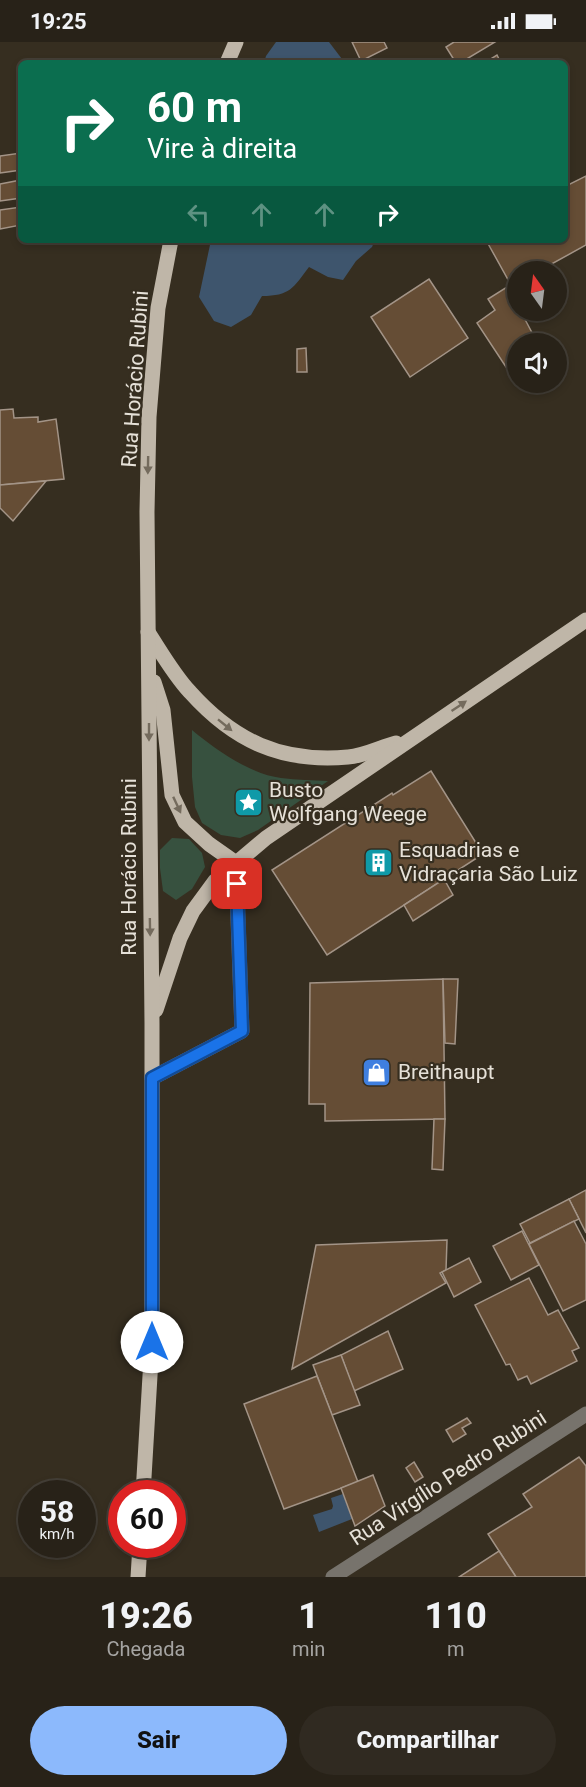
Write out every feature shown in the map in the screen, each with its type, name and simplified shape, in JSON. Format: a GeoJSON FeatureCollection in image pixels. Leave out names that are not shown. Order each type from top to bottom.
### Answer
{"type":"FeatureCollection","features":[{"type":"Feature","properties":{"kind":"main road"},"geometry":{"type":"LineString","coordinates":[[223,60],[224,42]]}},
{"type":"Feature","properties":{"kind":"main road"},"geometry":{"type":"LineString","coordinates":[[228,60],[236,42]]}},
{"type":"Feature","properties":{"kind":"main road","name":"Rua Horácio Rubini"},"geometry":{"type":"LineString","coordinates":[[144,1480],[152,1342],[149,417],[158,308],[170,243]]}},
{"type":"Feature","properties":{"kind":"main road"},"geometry":{"type":"LineString","coordinates":[[152,1024],[168,970],[193,911],[215,881],[266,838],[586,620]]}},
{"type":"Feature","properties":{"kind":"main road"},"geometry":{"type":"LineString","coordinates":[[148,632],[189,691],[227,728],[260,747],[298,756],[350,757],[411,738]]}},
{"type":"Feature","properties":{"kind":"main road"},"geometry":{"type":"LineString","coordinates":[[149,666],[163,710],[172,795],[185,822],[209,844],[236,862]]}},
{"type":"Feature","properties":{"kind":"main road"},"geometry":{"type":"LineString","coordinates":[[138,1577],[139,1558]]}},
{"type":"Feature","properties":{"kind":"street"},"geometry":{"type":"LineString","coordinates":[[152,1078],[242,1031],[236,862]]}},
{"type":"Feature","properties":{"kind":"street","name":"Rua Virgílio Pedro Rubini"},"geometry":{"type":"LineString","coordinates":[[333,1577],[586,1414]]}},
{"type":"Feature","properties":{"kind":"green space"},"geometry":{"type":"Polygon","coordinates":[[[192,730],[223,753],[257,772],[281,778],[328,781],[258,830],[240,838],[221,835],[202,823],[195,807],[192,777],[192,730]]]}},
{"type":"Feature","properties":{"kind":"green space"},"geometry":{"type":"Polygon","coordinates":[[[172,838],[189,839],[202,853],[205,867],[192,889],[176,900],[163,891],[160,868],[160,850],[172,838]]]}},
{"type":"Feature","properties":{"kind":"water"},"geometry":{"type":"Polygon","coordinates":[[[276,42],[329,42],[343,60],[265,60],[276,42]]]}},
{"type":"Feature","properties":{"kind":"water"},"geometry":{"type":"Polygon","coordinates":[[[210,243],[374,243],[356,261],[343,280],[328,277],[309,267],[290,289],[271,296],[262,296],[251,315],[231,327],[214,321],[199,297],[210,243]]]}},
{"type":"Feature","properties":{"kind":"water"},"geometry":{"type":"Polygon","coordinates":[[[343,1494],[352,1519],[319,1532],[313,1515],[332,1509],[331,1498],[343,1494]]]}},
{"type":"Feature","properties":{"kind":"building"},"geometry":{"type":"Polygon","coordinates":[[[352,42],[384,42],[387,48],[361,60],[352,42]]]}},
{"type":"Feature","properties":{"kind":"building"},"geometry":{"type":"Polygon","coordinates":[[[454,42],[495,42],[465,60],[454,60],[446,47],[454,42]]]}},
{"type":"Feature","properties":{"kind":"building"},"geometry":{"type":"Polygon","coordinates":[[[497,55],[500,60],[489,60],[497,55]]]}},
{"type":"Feature","properties":{"kind":"building"},"geometry":{"type":"Polygon","coordinates":[[[18,153],[18,170],[0,173],[0,156],[18,153]]]}},
{"type":"Feature","properties":{"kind":"building"},"geometry":{"type":"Polygon","coordinates":[[[586,176],[586,245],[557,261],[507,261],[507,278],[488,243],[568,243],[568,185],[586,176]]]}},
{"type":"Feature","properties":{"kind":"building"},"geometry":{"type":"Polygon","coordinates":[[[18,181],[18,198],[0,201],[0,184],[18,181]]]}},
{"type":"Feature","properties":{"kind":"building"},"geometry":{"type":"Polygon","coordinates":[[[18,207],[18,226],[0,229],[0,210],[18,207]]]}},
{"type":"Feature","properties":{"kind":"building"},"geometry":{"type":"Polygon","coordinates":[[[429,279],[468,338],[410,377],[371,317],[429,279]]]}},
{"type":"Feature","properties":{"kind":"building"},"geometry":{"type":"Polygon","coordinates":[[[507,287],[507,321],[526,321],[532,333],[507,333],[506,367],[477,323],[495,310],[488,299],[507,287]]]}},
{"type":"Feature","properties":{"kind":"building"},"geometry":{"type":"Polygon","coordinates":[[[306,348],[307,372],[297,372],[297,349],[306,348]]]}},
{"type":"Feature","properties":{"kind":"building"},"geometry":{"type":"Polygon","coordinates":[[[13,409],[14,418],[38,417],[38,422],[56,419],[64,479],[0,485],[0,410],[13,409]]]}},
{"type":"Feature","properties":{"kind":"building"},"geometry":{"type":"Polygon","coordinates":[[[46,481],[13,521],[0,508],[0,485],[46,481]]]}},
{"type":"Feature","properties":{"kind":"building","name":"Esquadrias e Vidraçaria São Luiz"},"geometry":{"type":"Polygon","coordinates":[[[431,771],[483,854],[327,955],[272,870],[392,793],[393,795],[431,771]]]}},
{"type":"Feature","properties":{"kind":"building"},"geometry":{"type":"Polygon","coordinates":[[[444,879],[453,895],[413,921],[404,905],[444,879]]]}},
{"type":"Feature","properties":{"kind":"building","name":"Breithaupt"},"geometry":{"type":"Polygon","coordinates":[[[443,979],[445,1119],[325,1121],[325,1104],[309,1104],[310,983],[443,979]]]}},
{"type":"Feature","properties":{"kind":"building"},"geometry":{"type":"Polygon","coordinates":[[[443,979],[458,979],[455,1044],[445,1043],[443,979]]]}},
{"type":"Feature","properties":{"kind":"building"},"geometry":{"type":"Polygon","coordinates":[[[434,1119],[445,1119],[443,1170],[432,1169],[434,1119]]]}},
{"type":"Feature","properties":{"kind":"building"},"geometry":{"type":"Polygon","coordinates":[[[586,1190],[586,1233],[569,1199],[586,1190]]]}},
{"type":"Feature","properties":{"kind":"building"},"geometry":{"type":"Polygon","coordinates":[[[569,1199],[579,1219],[530,1243],[520,1224],[569,1199]]]}},
{"type":"Feature","properties":{"kind":"building"},"geometry":{"type":"Polygon","coordinates":[[[574,1221],[586,1244],[586,1300],[563,1311],[529,1244],[574,1221]]]}},
{"type":"Feature","properties":{"kind":"building"},"geometry":{"type":"Polygon","coordinates":[[[522,1231],[539,1265],[511,1280],[493,1246],[522,1231]]]}},
{"type":"Feature","properties":{"kind":"building"},"geometry":{"type":"Polygon","coordinates":[[[447,1240],[446,1270],[440,1273],[446,1283],[292,1369],[316,1245],[447,1240]]]}},
{"type":"Feature","properties":{"kind":"building"},"geometry":{"type":"Polygon","coordinates":[[[469,1258],[481,1282],[454,1297],[442,1272],[469,1258]]]}},
{"type":"Feature","properties":{"kind":"building"},"geometry":{"type":"Polygon","coordinates":[[[529,1278],[548,1315],[558,1310],[579,1348],[572,1351],[577,1361],[531,1384],[527,1376],[518,1380],[510,1364],[506,1365],[475,1305],[529,1278]]]}},
{"type":"Feature","properties":{"kind":"building"},"geometry":{"type":"Polygon","coordinates":[[[388,1331],[403,1369],[354,1391],[341,1355],[388,1331]]]}},
{"type":"Feature","properties":{"kind":"building"},"geometry":{"type":"Polygon","coordinates":[[[341,1355],[360,1405],[332,1415],[313,1365],[341,1355]]]}},
{"type":"Feature","properties":{"kind":"building"},"geometry":{"type":"Polygon","coordinates":[[[317,1376],[358,1482],[284,1509],[244,1404],[317,1376]]]}},
{"type":"Feature","properties":{"kind":"building"},"geometry":{"type":"Polygon","coordinates":[[[467,1418],[471,1423],[462,1428],[466,1434],[453,1442],[446,1430],[467,1418]]]}},
{"type":"Feature","properties":{"kind":"building"},"geometry":{"type":"Polygon","coordinates":[[[579,1457],[586,1466],[586,1577],[516,1577],[488,1534],[532,1507],[523,1494],[579,1457]]]}},
{"type":"Feature","properties":{"kind":"building"},"geometry":{"type":"Polygon","coordinates":[[[414,1462],[423,1477],[415,1482],[406,1468],[414,1462]]]}},
{"type":"Feature","properties":{"kind":"building"},"geometry":{"type":"Polygon","coordinates":[[[373,1475],[385,1506],[355,1526],[341,1488],[373,1475]]]}},
{"type":"Feature","properties":{"kind":"building"},"geometry":{"type":"Polygon","coordinates":[[[499,1551],[516,1577],[459,1577],[499,1551]]]}},
{"type":"Feature","properties":{"kind":"place","name":"Busto Wolfgang Weege"},"geometry":{"type":"Point","coordinates":[248,802]}},
{"type":"Feature","properties":{"kind":"place","name":"Esquadrias e Vidraçaria São Luiz"},"geometry":{"type":"Point","coordinates":[378,862]}},
{"type":"Feature","properties":{"kind":"place","name":"Breithaupt"},"geometry":{"type":"Point","coordinates":[377,1072]}},
{"type":"Feature","properties":{"kind":"route"},"geometry":{"type":"LineString","coordinates":[[152,1342],[152,1078],[242,1031],[237,884]]}}]}
